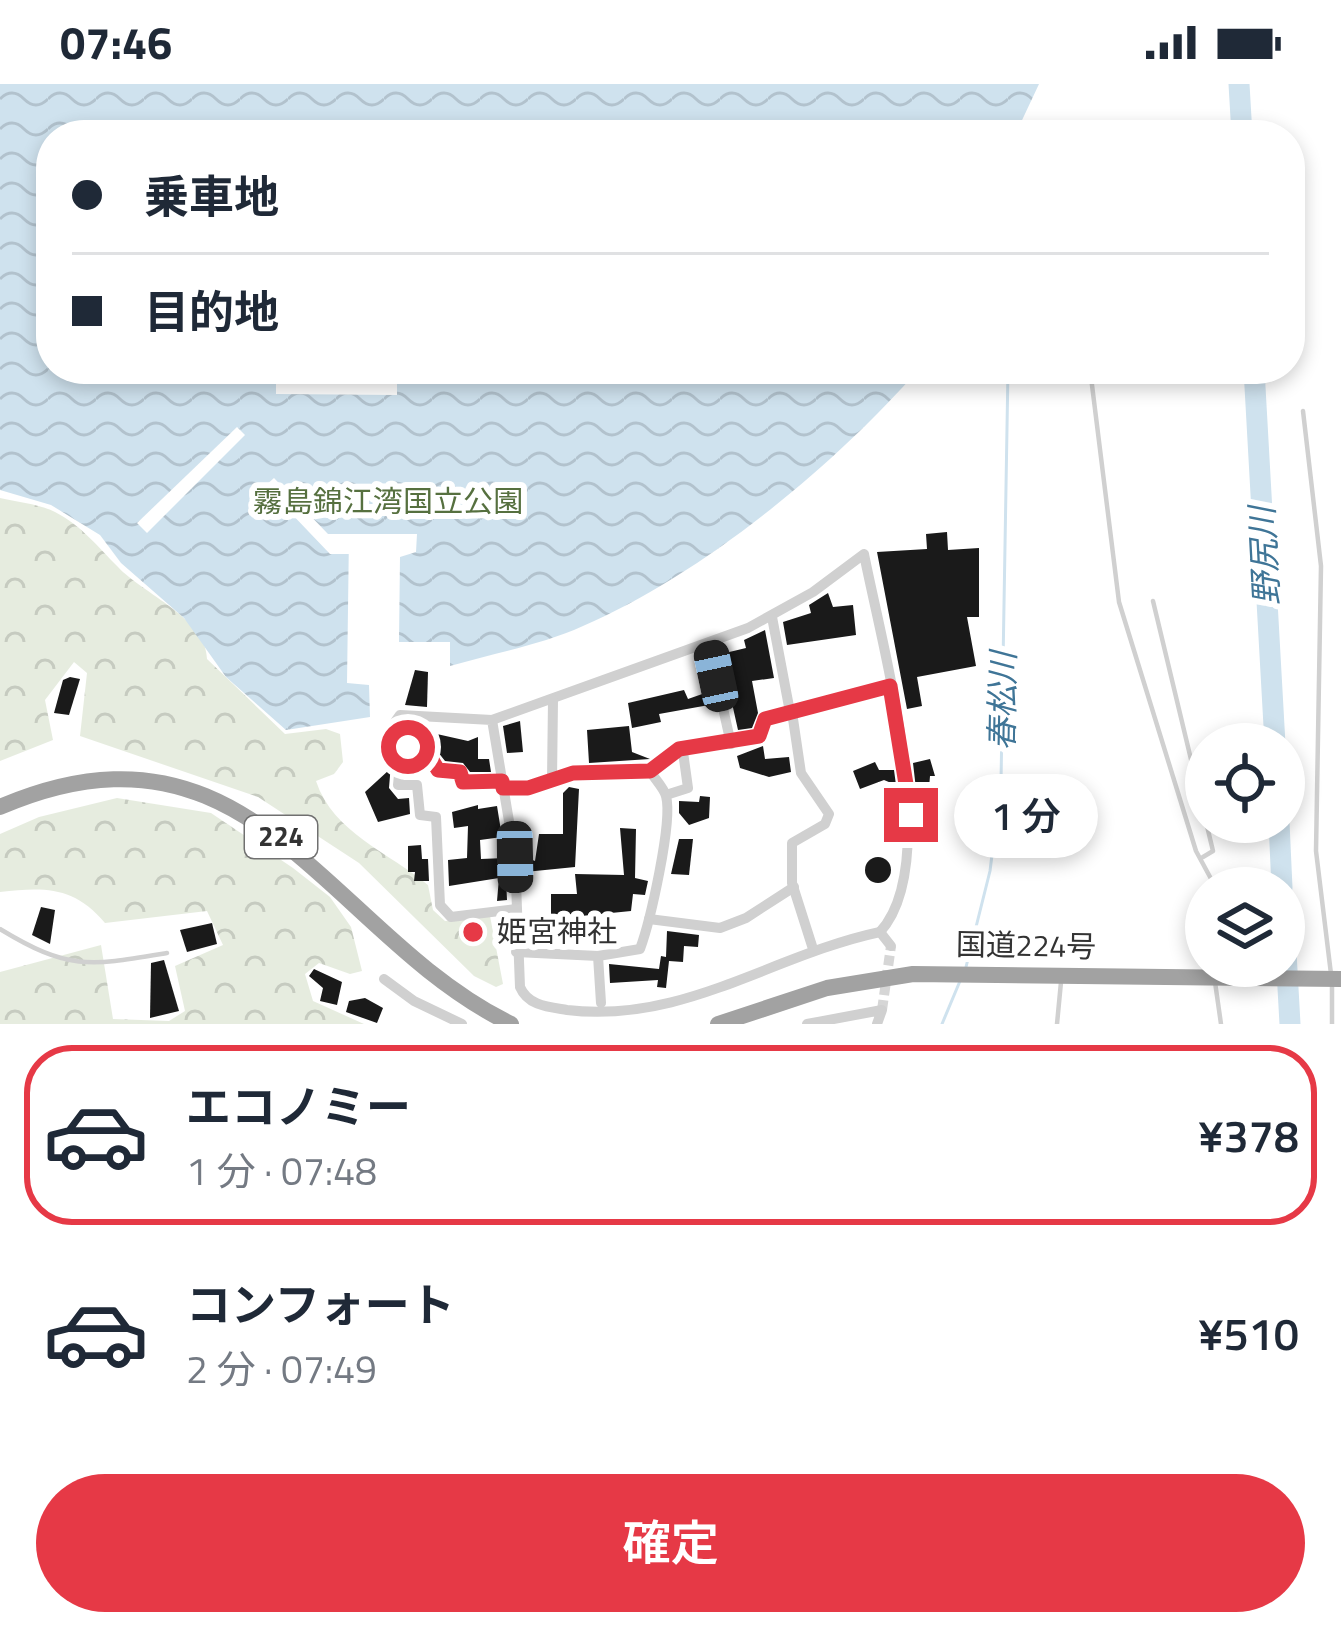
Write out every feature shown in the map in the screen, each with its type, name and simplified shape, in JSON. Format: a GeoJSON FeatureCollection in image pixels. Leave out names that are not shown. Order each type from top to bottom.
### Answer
{"type":"FeatureCollection","features":[{"type":"Feature","properties":{"kind":"highway","name":"224"},"geometry":{"type":"LineString","coordinates":[[0,807],[66,784],[103,780],[152,783],[215,800],[277,834],[448,985],[511,1024]]}},
{"type":"Feature","properties":{"kind":"highway","name":"国道224号"},"geometry":{"type":"LineString","coordinates":[[718,1024],[827,988],[946,972],[1185,972]]}},
{"type":"Feature","properties":{"kind":"highway","name":"国道224号"},"geometry":{"type":"LineString","coordinates":[[1305,977],[1336,979]]}},
{"type":"Feature","properties":{"kind":"street"},"geometry":{"type":"LineString","coordinates":[[492,720],[502,784],[515,857],[516,952],[522,994],[532,1002],[606,1013],[680,1005],[813,949],[880,932],[896,915],[911,815],[890,686],[864,554],[772,617],[709,645],[553,700],[492,720],[400,716],[390,729],[402,744],[423,751],[438,770],[460,772],[463,782],[502,784],[552,780],[573,773],[650,771],[679,749],[683,752],[759,736],[765,719],[890,686]]}},
{"type":"Feature","properties":{"kind":"street"},"geometry":{"type":"LineString","coordinates":[[772,617],[801,773],[829,814],[825,824],[793,843],[794,887],[813,949]]}},
{"type":"Feature","properties":{"kind":"street"},"geometry":{"type":"LineString","coordinates":[[709,645],[731,744]]}},
{"type":"Feature","properties":{"kind":"street"},"geometry":{"type":"LineString","coordinates":[[552,780],[553,700]]}},
{"type":"Feature","properties":{"kind":"street"},"geometry":{"type":"LineString","coordinates":[[402,744],[398,785],[417,785],[420,814],[436,817],[436,878],[446,914],[516,909]]}},
{"type":"Feature","properties":{"kind":"street"},"geometry":{"type":"LineString","coordinates":[[666,795],[688,788],[683,752]]}},
{"type":"Feature","properties":{"kind":"street"},"geometry":{"type":"LineString","coordinates":[[516,952],[598,956],[640,949],[649,919],[666,795],[650,771]]}},
{"type":"Feature","properties":{"kind":"street"},"geometry":{"type":"LineString","coordinates":[[649,919],[719,928],[746,919],[794,887]]}},
{"type":"Feature","properties":{"kind":"street"},"geometry":{"type":"LineString","coordinates":[[880,932],[891,946]]}},
{"type":"Feature","properties":{"kind":"street"},"geometry":{"type":"LineString","coordinates":[[598,956],[606,1013]]}},
{"type":"Feature","properties":{"kind":"street"},"geometry":{"type":"LineString","coordinates":[[384,980],[462,1024]]}},
{"type":"Feature","properties":{"kind":"street"},"geometry":{"type":"LineString","coordinates":[[807,1024],[882,1010],[877,1024]]}},
{"type":"Feature","properties":{"kind":"lane"},"geometry":{"type":"LineString","coordinates":[[1092,384],[1119,602],[1205,867]]}},
{"type":"Feature","properties":{"kind":"lane"},"geometry":{"type":"LineString","coordinates":[[1304,411],[1321,566],[1316,851],[1336,979],[1332,1024]]}},
{"type":"Feature","properties":{"kind":"lane"},"geometry":{"type":"LineString","coordinates":[[1153,601],[1214,851],[1201,859]]}},
{"type":"Feature","properties":{"kind":"lane"},"geometry":{"type":"LineString","coordinates":[[0,929],[64,963],[103,964],[166,953]]}},
{"type":"Feature","properties":{"kind":"lane"},"geometry":{"type":"LineString","coordinates":[[1058,1024],[1062,974]]}},
{"type":"Feature","properties":{"kind":"lane"},"geometry":{"type":"LineString","coordinates":[[1217,987],[1222,1024]]}},
{"type":"Feature","properties":{"kind":"green space"},"geometry":{"type":"Polygon","coordinates":[[[0,498],[49,509],[81,530],[129,577],[185,619],[204,645],[207,659],[285,734],[326,729],[340,734],[343,762],[334,774],[316,781],[324,799],[349,828],[428,885],[433,910],[445,921],[490,916],[503,984],[496,987],[474,976],[359,863],[258,797],[80,736],[87,673],[74,662],[45,700],[53,740],[0,761],[0,498]]]}},
{"type":"Feature","properties":{"kind":"green space"},"geometry":{"type":"Polygon","coordinates":[[[117,798],[211,813],[330,897],[351,927],[362,971],[350,974],[319,963],[305,974],[313,1001],[364,1024],[0,1024],[0,972],[101,945],[113,1019],[169,1021],[185,1011],[175,966],[223,945],[207,911],[105,923],[82,902],[57,892],[0,892],[0,834],[39,817],[117,798]]]}},
{"type":"Feature","properties":{"kind":"water","name":"霧島錦江湾国立公園"},"geometry":{"type":"Polygon","coordinates":[[[0,84],[1039,84],[1022,120],[36,120],[36,384],[905,384],[807,479],[719,548],[628,604],[534,644],[450,666],[450,642],[399,642],[400,557],[416,552],[417,534],[349,534],[347,683],[369,685],[370,717],[286,730],[226,677],[184,618],[121,563],[100,535],[51,505],[0,490],[0,84]]]}},
{"type":"Feature","properties":{"kind":"pier"},"geometry":{"type":"Polygon","coordinates":[[[276,384],[397,384],[397,395],[276,394],[276,384]]]}},
{"type":"Feature","properties":{"kind":"pier"},"geometry":{"type":"Polygon","coordinates":[[[237,427],[245,435],[147,533],[137,523],[237,427]]]}},
{"type":"Feature","properties":{"kind":"pier"},"geometry":{"type":"Polygon","coordinates":[[[274,478],[328,534],[349,534],[350,554],[330,554],[265,486],[274,478]]]}},
{"type":"Feature","properties":{"kind":"building"},"geometry":{"type":"Polygon","coordinates":[[[947,532],[948,550],[979,548],[979,617],[967,617],[976,666],[917,677],[922,706],[907,709],[877,552],[927,549],[926,534],[947,532]]]}},
{"type":"Feature","properties":{"kind":"building"},"geometry":{"type":"Polygon","coordinates":[[[828,593],[833,607],[853,605],[856,635],[787,645],[783,622],[811,613],[809,605],[828,593]]]}},
{"type":"Feature","properties":{"kind":"building"},"geometry":{"type":"Polygon","coordinates":[[[765,630],[774,678],[752,681],[758,713],[752,728],[738,730],[721,654],[746,648],[744,640],[765,630]]]}},
{"type":"Feature","properties":{"kind":"building"},"geometry":{"type":"Polygon","coordinates":[[[415,670],[428,672],[427,707],[405,705],[415,670]]]}},
{"type":"Feature","properties":{"kind":"building"},"geometry":{"type":"Polygon","coordinates":[[[80,679],[69,715],[54,713],[63,680],[80,679]]]}},
{"type":"Feature","properties":{"kind":"building"},"geometry":{"type":"Polygon","coordinates":[[[684,690],[688,699],[708,692],[709,705],[659,714],[661,722],[632,728],[628,703],[684,690]]]}},
{"type":"Feature","properties":{"kind":"building"},"geometry":{"type":"Polygon","coordinates":[[[520,721],[523,752],[507,753],[503,726],[520,721]]]}},
{"type":"Feature","properties":{"kind":"building"},"geometry":{"type":"Polygon","coordinates":[[[629,726],[632,752],[650,759],[589,763],[587,730],[629,726]]]}},
{"type":"Feature","properties":{"kind":"building"},"geometry":{"type":"Polygon","coordinates":[[[419,730],[468,741],[478,737],[478,759],[489,759],[491,772],[470,772],[463,763],[445,761],[434,747],[415,739],[419,730]]]}},
{"type":"Feature","properties":{"kind":"building"},"geometry":{"type":"Polygon","coordinates":[[[763,746],[765,759],[789,757],[791,772],[769,777],[740,768],[737,756],[763,746]]]}},
{"type":"Feature","properties":{"kind":"building"},"geometry":{"type":"Polygon","coordinates":[[[392,751],[389,788],[398,799],[409,798],[410,814],[378,822],[365,792],[389,770],[392,751]]]}},
{"type":"Feature","properties":{"kind":"building"},"geometry":{"type":"Polygon","coordinates":[[[930,759],[935,776],[930,776],[929,788],[916,789],[913,763],[930,759]]]}},
{"type":"Feature","properties":{"kind":"building"},"geometry":{"type":"Polygon","coordinates":[[[875,762],[879,770],[894,770],[896,785],[884,780],[860,789],[853,771],[875,762]]]}},
{"type":"Feature","properties":{"kind":"building"},"geometry":{"type":"Polygon","coordinates":[[[569,787],[579,789],[575,867],[525,872],[525,857],[535,861],[539,834],[563,834],[563,793],[569,787]]]}},
{"type":"Feature","properties":{"kind":"building"},"geometry":{"type":"Polygon","coordinates":[[[700,796],[710,797],[709,818],[689,825],[679,813],[679,801],[699,802],[700,796]]]}},
{"type":"Feature","properties":{"kind":"building"},"geometry":{"type":"Polygon","coordinates":[[[478,805],[478,809],[497,806],[502,837],[480,840],[481,859],[505,858],[507,900],[497,901],[499,878],[449,886],[448,860],[467,858],[468,826],[454,828],[452,812],[478,805]]]}},
{"type":"Feature","properties":{"kind":"building"},"geometry":{"type":"Polygon","coordinates":[[[620,828],[636,829],[635,878],[648,881],[645,895],[633,894],[631,911],[571,917],[571,925],[561,926],[561,944],[529,943],[529,931],[551,926],[551,894],[577,894],[575,874],[624,875],[620,828]]]}},
{"type":"Feature","properties":{"kind":"building"},"geometry":{"type":"Polygon","coordinates":[[[679,839],[693,839],[689,875],[671,874],[679,839]]]}},
{"type":"Feature","properties":{"kind":"building"},"geometry":{"type":"Polygon","coordinates":[[[421,845],[422,859],[428,859],[429,881],[414,881],[415,872],[408,872],[408,846],[421,845]]]}},
{"type":"Feature","properties":{"kind":"building"},"geometry":{"type":"Polygon","coordinates":[[[878,857],[891,870],[878,883],[865,870],[878,857]]]}},
{"type":"Feature","properties":{"kind":"building"},"geometry":{"type":"Polygon","coordinates":[[[41,907],[55,910],[50,944],[32,935],[41,907]]]}},
{"type":"Feature","properties":{"kind":"building"},"geometry":{"type":"Polygon","coordinates":[[[212,923],[217,944],[187,952],[180,930],[212,923]]]}},
{"type":"Feature","properties":{"kind":"building"},"geometry":{"type":"Polygon","coordinates":[[[667,931],[699,935],[698,947],[684,946],[683,962],[669,961],[666,988],[657,987],[658,980],[610,983],[609,964],[659,969],[661,956],[666,957],[667,931]]]}},
{"type":"Feature","properties":{"kind":"building"},"geometry":{"type":"Polygon","coordinates":[[[164,960],[179,1011],[150,1018],[151,963],[164,960]]]}},
{"type":"Feature","properties":{"kind":"building"},"geometry":{"type":"Polygon","coordinates":[[[314,969],[342,982],[337,1005],[320,1001],[323,988],[309,976],[314,969]]]}},
{"type":"Feature","properties":{"kind":"building"},"geometry":{"type":"Polygon","coordinates":[[[365,998],[383,1008],[377,1023],[346,1012],[349,1001],[365,998]]]}},
{"type":"Feature","properties":{"kind":"waterway","name":"野尻川"},"geometry":{"type":"LineString","coordinates":[[1239,84],[1241,120]]}},
{"type":"Feature","properties":{"kind":"waterway","name":"春松川"},"geometry":{"type":"LineString","coordinates":[[966,967],[990,871],[1001,782],[1008,384]]}},
{"type":"Feature","properties":{"kind":"waterway","name":"野尻川"},"geometry":{"type":"LineString","coordinates":[[1255,384],[1274,723]]}},
{"type":"Feature","properties":{"kind":"waterway","name":"野尻川"},"geometry":{"type":"LineString","coordinates":[[1280,843],[1281,867]]}},
{"type":"Feature","properties":{"kind":"waterway","name":"春松川"},"geometry":{"type":"LineString","coordinates":[[942,1024],[960,981]]}},
{"type":"Feature","properties":{"kind":"waterway","name":"野尻川"},"geometry":{"type":"LineString","coordinates":[[1288,987],[1290,1024]]}},
{"type":"Feature","properties":{"kind":"tunnel"},"geometry":{"type":"LineString","coordinates":[[882,1010],[891,946]]}},
{"type":"Feature","properties":{"kind":"place","name":"姫宮神社"},"geometry":{"type":"Point","coordinates":[473,932]}},
{"type":"Feature","properties":{"kind":"route"},"geometry":{"type":"LineString","coordinates":[[408,747],[429,755],[438,770],[460,772],[463,782],[502,781],[503,788],[528,788],[573,773],[650,771],[679,749],[683,752],[759,736],[765,719],[890,686],[911,815]]}}]}
